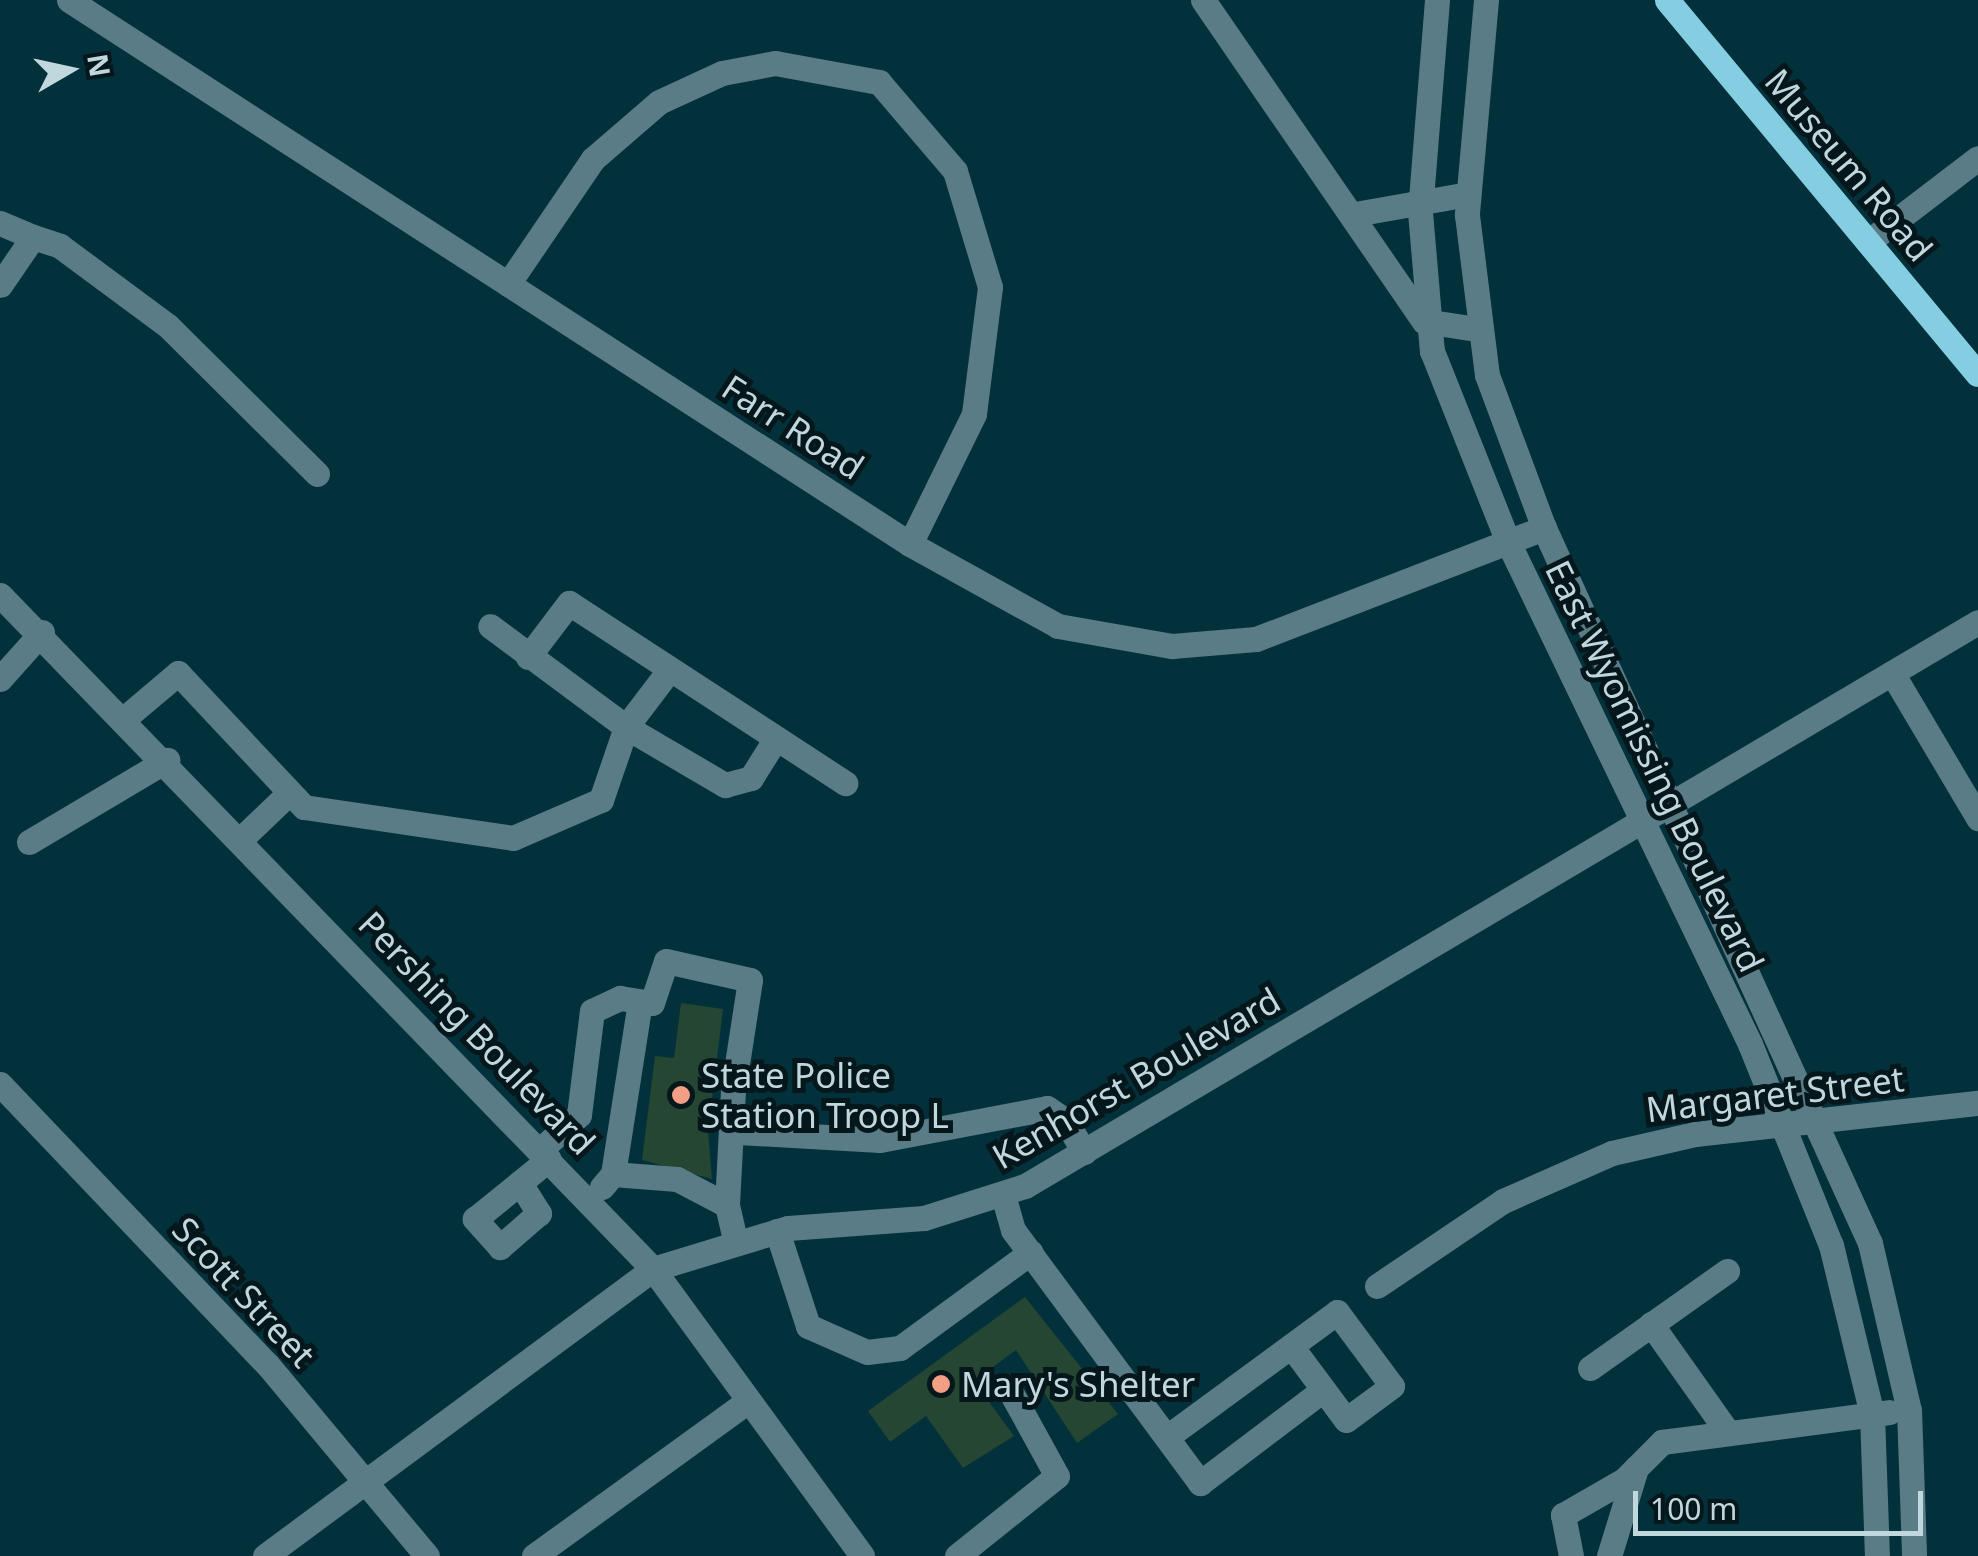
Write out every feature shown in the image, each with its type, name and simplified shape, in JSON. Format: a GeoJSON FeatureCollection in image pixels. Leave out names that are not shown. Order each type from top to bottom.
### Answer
{"type":"FeatureCollection","features":[{"type":"Feature","properties":{"kind":"main road","name":"Museum Road"},"geometry":{"type":"LineString","coordinates":[[1667,0],[1978,374]]}},
{"type":"Feature","properties":{"kind":"street","name":"Farr Road"},"geometry":{"type":"LineString","coordinates":[[68,0],[910,544],[1058,626],[1172,646],[1306,626],[1544,528]]}},
{"type":"Feature","properties":{"kind":"street"},"geometry":{"type":"LineString","coordinates":[[1203,0],[1355,214],[1424,321],[1476,329]]}},
{"type":"Feature","properties":{"kind":"street","name":"East Wyomissing Boulevard"},"geometry":{"type":"LineString","coordinates":[[1437,0],[1421,206],[1424,321],[1508,542],[1637,823],[1720,980],[1842,1276],[1872,1414],[1877,1556]]}},
{"type":"Feature","properties":{"kind":"street","name":"East Wyomissing Boulevard"},"geometry":{"type":"LineString","coordinates":[[1486,0],[1468,194],[1476,329],[1544,528],[1668,804],[1820,1123],[1880,1272],[1908,1410],[1914,1556]]}},
{"type":"Feature","properties":{"kind":"street"},"geometry":{"type":"LineString","coordinates":[[508,284],[594,159],[659,102],[722,73],[775,63],[879,82],[955,171],[990,286],[974,414],[910,544]]}},
{"type":"Feature","properties":{"kind":"street"},"geometry":{"type":"LineString","coordinates":[[1868,242],[1978,158]]}},
{"type":"Feature","properties":{"kind":"street"},"geometry":{"type":"LineString","coordinates":[[1355,214],[1421,206],[1468,194]]}},
{"type":"Feature","properties":{"kind":"street"},"geometry":{"type":"LineString","coordinates":[[0,223],[60,246],[168,326],[317,474]]}},
{"type":"Feature","properties":{"kind":"street"},"geometry":{"type":"LineString","coordinates":[[0,285],[33,237]]}},
{"type":"Feature","properties":{"kind":"street","name":"Pershing Boulevard"},"geometry":{"type":"LineString","coordinates":[[0,595],[126,717],[653,1269],[862,1556]]}},
{"type":"Feature","properties":{"kind":"street"},"geometry":{"type":"LineString","coordinates":[[528,657],[568,603],[846,783]]}},
{"type":"Feature","properties":{"kind":"street","name":"Kenhorst Boulevard"},"geometry":{"type":"LineString","coordinates":[[276,1552],[653,1269],[776,1231],[924,1218],[1003,1195],[1084,1152],[1978,622]]}},
{"type":"Feature","properties":{"kind":"street"},"geometry":{"type":"LineString","coordinates":[[490,626],[626,727],[724,785],[751,778],[776,738]]}},
{"type":"Feature","properties":{"kind":"street"},"geometry":{"type":"LineString","coordinates":[[0,680],[42,632]]}},
{"type":"Feature","properties":{"kind":"street"},"geometry":{"type":"LineString","coordinates":[[126,717],[178,672],[288,794],[359,819],[512,838],[601,800],[626,727],[670,668]]}},
{"type":"Feature","properties":{"kind":"street"},"geometry":{"type":"LineString","coordinates":[[1892,672],[1978,818]]}},
{"type":"Feature","properties":{"kind":"street"},"geometry":{"type":"LineString","coordinates":[[30,842],[167,760]]}},
{"type":"Feature","properties":{"kind":"street"},"geometry":{"type":"LineString","coordinates":[[242,838],[288,794]]}},
{"type":"Feature","properties":{"kind":"street"},"geometry":{"type":"LineString","coordinates":[[520,1183],[539,1210],[500,1247],[475,1219],[520,1183],[578,1115],[592,1011],[606,1001],[652,1003],[666,961],[750,980],[733,1090],[738,1132],[728,1204],[735,1241]]}},
{"type":"Feature","properties":{"kind":"street"},"geometry":{"type":"LineString","coordinates":[[589,1202],[613,1174],[615,1141],[640,1002]]}},
{"type":"Feature","properties":{"kind":"street","name":"Scott Street"},"geometry":{"type":"LineString","coordinates":[[0,1084],[267,1364],[427,1556]]}},
{"type":"Feature","properties":{"kind":"street","name":"Margaret Street"},"geometry":{"type":"LineString","coordinates":[[1377,1286],[1503,1201],[1574,1166],[1695,1134],[1782,1128],[1978,1103]]}},
{"type":"Feature","properties":{"kind":"street"},"geometry":{"type":"LineString","coordinates":[[738,1132],[880,1140],[1046,1108],[1066,1121],[1084,1152]]}},
{"type":"Feature","properties":{"kind":"street"},"geometry":{"type":"LineString","coordinates":[[578,1115],[615,1141]]}},
{"type":"Feature","properties":{"kind":"street"},"geometry":{"type":"LineString","coordinates":[[613,1174],[677,1179],[728,1204]]}},
{"type":"Feature","properties":{"kind":"street"},"geometry":{"type":"LineString","coordinates":[[1003,1195],[1031,1252],[1200,1484],[1324,1390]]}},
{"type":"Feature","properties":{"kind":"street"},"geometry":{"type":"LineString","coordinates":[[776,1231],[808,1326],[867,1352],[900,1348],[1031,1252]]}},
{"type":"Feature","properties":{"kind":"street"},"geometry":{"type":"LineString","coordinates":[[1590,1368],[1727,1271]]}},
{"type":"Feature","properties":{"kind":"street"},"geometry":{"type":"LineString","coordinates":[[1167,1437],[1337,1312],[1392,1386],[1346,1420],[1291,1346]]}},
{"type":"Feature","properties":{"kind":"street"},"geometry":{"type":"LineString","coordinates":[[1651,1324],[1724,1427]]}},
{"type":"Feature","properties":{"kind":"street"},"geometry":{"type":"LineString","coordinates":[[957,1556],[1058,1476],[1008,1387]]}},
{"type":"Feature","properties":{"kind":"street"},"geometry":{"type":"LineString","coordinates":[[534,1556],[748,1401]]}},
{"type":"Feature","properties":{"kind":"street"},"geometry":{"type":"LineString","coordinates":[[1571,1556],[1563,1515],[1636,1468],[1662,1442],[1724,1427],[1908,1410]]}},
{"type":"Feature","properties":{"kind":"street"},"geometry":{"type":"LineString","coordinates":[[1609,1556],[1636,1468]]}},
{"type":"Feature","properties":{"kind":"building","name":"State Police Station Troop L"},"geometry":{"type":"Polygon","coordinates":[[[681,1003],[723,1009],[708,1132],[712,1179],[642,1160],[655,1056],[674,1058],[681,1003]]]}},
{"type":"Feature","properties":{"kind":"building","name":"Mary's Shelter"},"geometry":{"type":"Polygon","coordinates":[[[1025,1297],[1118,1414],[1077,1443],[1016,1350],[974,1381],[1014,1436],[963,1468],[926,1416],[890,1442],[868,1411],[1025,1297]]]}},
{"type":"Feature","properties":{"kind":"place","name":"State Police Station Troop L"},"geometry":{"type":"Point","coordinates":[681,1095]}},
{"type":"Feature","properties":{"kind":"place","name":"Mary's Shelter"},"geometry":{"type":"Point","coordinates":[941,1384]}}]}
